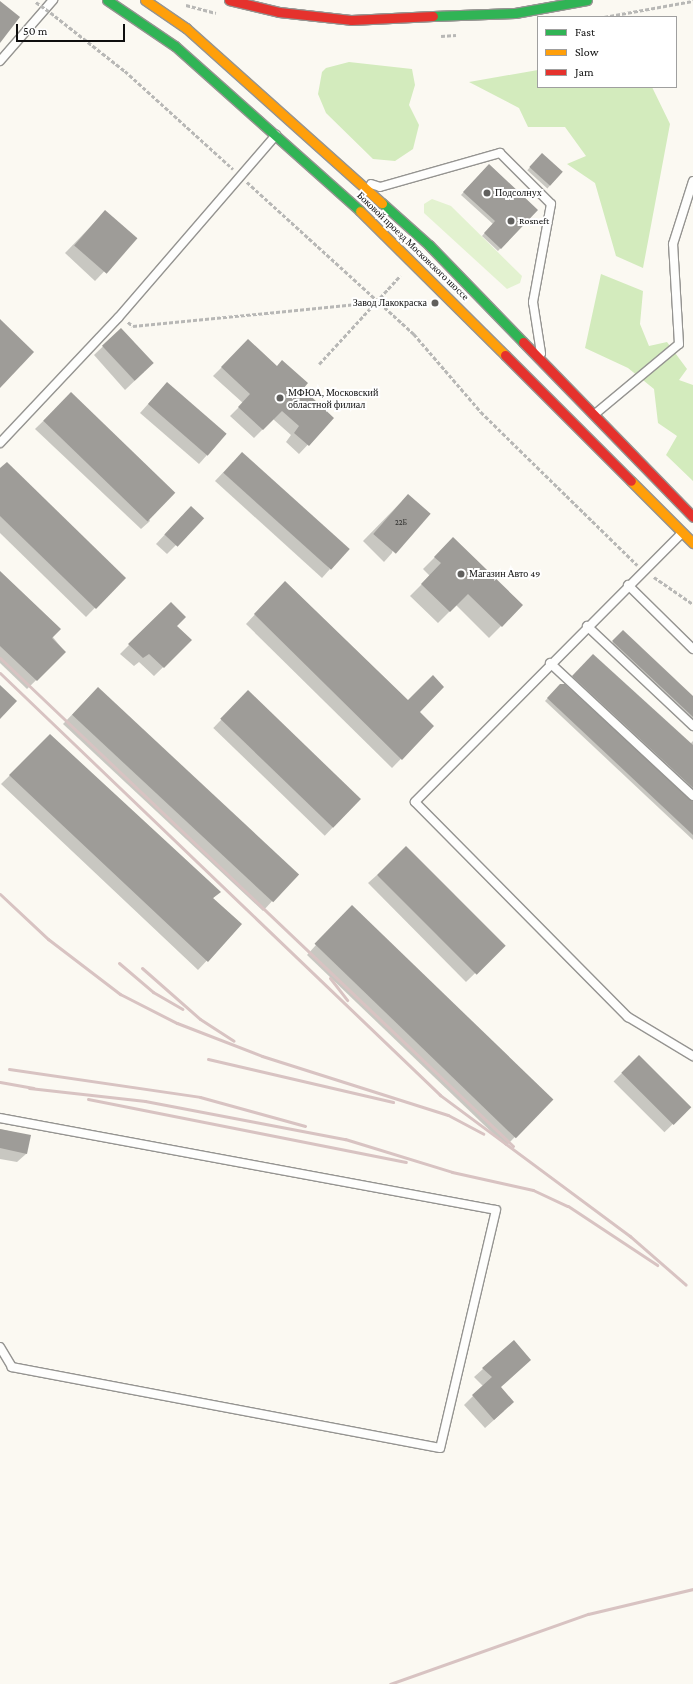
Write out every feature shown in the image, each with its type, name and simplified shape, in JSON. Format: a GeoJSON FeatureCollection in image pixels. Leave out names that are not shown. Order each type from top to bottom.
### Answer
{"type":"FeatureCollection","features":[{"type":"Feature","properties":{"kind":"main road","name":"Боковой проезд Московского шоссе"},"geometry":{"type":"LineString","coordinates":[[107,0],[175,46],[277,133],[413,261],[693,543]]}},
{"type":"Feature","properties":{"kind":"main road"},"geometry":{"type":"LineString","coordinates":[[145,0],[186,28],[359,181],[428,245],[595,414],[693,517]]}},
{"type":"Feature","properties":{"kind":"main road"},"geometry":{"type":"LineString","coordinates":[[229,0],[279,12],[352,20],[515,13],[587,0]]}},
{"type":"Feature","properties":{"kind":"lane"},"geometry":{"type":"LineString","coordinates":[[0,61],[53,0]]}},
{"type":"Feature","properties":{"kind":"lane"},"geometry":{"type":"LineString","coordinates":[[0,443],[120,315],[277,133]]}},
{"type":"Feature","properties":{"kind":"lane"},"geometry":{"type":"LineString","coordinates":[[359,181],[380,187],[500,153],[551,204],[533,302],[542,360]]}},
{"type":"Feature","properties":{"kind":"lane"},"geometry":{"type":"LineString","coordinates":[[595,414],[679,344],[673,244],[693,181]]}},
{"type":"Feature","properties":{"kind":"lane"},"geometry":{"type":"LineString","coordinates":[[683,532],[550,663],[415,802],[628,1017],[693,1056]]}},
{"type":"Feature","properties":{"kind":"lane"},"geometry":{"type":"LineString","coordinates":[[628,585],[693,649]]}},
{"type":"Feature","properties":{"kind":"lane"},"geometry":{"type":"LineString","coordinates":[[587,626],[693,726]]}},
{"type":"Feature","properties":{"kind":"lane"},"geometry":{"type":"LineString","coordinates":[[550,663],[693,796]]}},
{"type":"Feature","properties":{"kind":"lane"},"geometry":{"type":"LineString","coordinates":[[0,1118],[496,1210],[440,1448],[12,1367],[0,1347]]}},
{"type":"Feature","properties":{"kind":"path"},"geometry":{"type":"LineString","coordinates":[[35,1],[125,71],[377,302],[414,334],[481,412],[643,571],[681,592],[693,604]]}},
{"type":"Feature","properties":{"kind":"path"},"geometry":{"type":"LineString","coordinates":[[610,16],[693,1]]}},
{"type":"Feature","properties":{"kind":"path"},"geometry":{"type":"LineString","coordinates":[[319,364],[413,261]]}},
{"type":"Feature","properties":{"kind":"path"},"geometry":{"type":"LineString","coordinates":[[120,315],[133,326],[377,302]]}},
{"type":"Feature","properties":{"kind":"green space"},"geometry":{"type":"Polygon","coordinates":[[[349,62],[412,69],[415,85],[409,105],[419,125],[413,149],[395,161],[373,159],[326,113],[318,94],[322,72],[326,68],[349,62]]]}},
{"type":"Feature","properties":{"kind":"green space"},"geometry":{"type":"Polygon","coordinates":[[[537,70],[537,88],[652,88],[670,124],[643,268],[616,256],[595,183],[567,164],[586,156],[565,127],[528,127],[519,108],[469,82],[537,70]]]}},
{"type":"Feature","properties":{"kind":"green space"},"geometry":{"type":"Polygon","coordinates":[[[432,199],[451,206],[522,276],[520,283],[507,289],[424,213],[424,204],[432,199]]]}},
{"type":"Feature","properties":{"kind":"green space"},"geometry":{"type":"Polygon","coordinates":[[[601,274],[643,291],[640,324],[649,346],[667,342],[687,369],[679,380],[693,385],[693,481],[666,455],[677,436],[658,423],[654,389],[628,368],[585,348],[601,274]]]}},
{"type":"Feature","properties":{"kind":"building"},"geometry":{"type":"Polygon","coordinates":[[[0,1],[20,17],[0,43],[0,1]]]}},
{"type":"Feature","properties":{"kind":"building"},"geometry":{"type":"Polygon","coordinates":[[[542,153],[563,172],[550,186],[529,167],[542,153]]]}},
{"type":"Feature","properties":{"kind":"building"},"geometry":{"type":"Polygon","coordinates":[[[489,164],[538,210],[501,249],[484,233],[495,221],[463,192],[489,164]]]}},
{"type":"Feature","properties":{"kind":"building"},"geometry":{"type":"Polygon","coordinates":[[[105,210],[137,238],[107,274],[74,245],[105,210]]]}},
{"type":"Feature","properties":{"kind":"building"},"geometry":{"type":"Polygon","coordinates":[[[0,319],[34,352],[0,388],[0,319]]]}},
{"type":"Feature","properties":{"kind":"building"},"geometry":{"type":"Polygon","coordinates":[[[121,328],[154,363],[135,381],[102,346],[121,328]]]}},
{"type":"Feature","properties":{"kind":"building","name":"МФЮА, Московский областной филиал"},"geometry":{"type":"Polygon","coordinates":[[[248,339],[277,366],[282,360],[308,383],[303,389],[334,418],[309,446],[294,433],[299,426],[282,411],[263,430],[238,407],[250,394],[221,367],[248,339]]]}},
{"type":"Feature","properties":{"kind":"building"},"geometry":{"type":"Polygon","coordinates":[[[167,382],[227,434],[208,456],[148,404],[167,382]]]}},
{"type":"Feature","properties":{"kind":"building"},"geometry":{"type":"Polygon","coordinates":[[[71,392],[175,493],[148,521],[43,421],[71,392]]]}},
{"type":"Feature","properties":{"kind":"building"},"geometry":{"type":"Polygon","coordinates":[[[242,452],[350,549],[331,570],[223,473],[242,452]]]}},
{"type":"Feature","properties":{"kind":"building"},"geometry":{"type":"Polygon","coordinates":[[[7,462],[126,578],[96,609],[0,516],[0,468],[7,462]]]}},
{"type":"Feature","properties":{"kind":"building"},"geometry":{"type":"Polygon","coordinates":[[[408,494],[431,514],[396,554],[373,534],[408,494]]]}},
{"type":"Feature","properties":{"kind":"building"},"geometry":{"type":"Polygon","coordinates":[[[191,506],[204,518],[178,547],[164,535],[191,506]]]}},
{"type":"Feature","properties":{"kind":"building","name":"Магазин Авто 49"},"geometry":{"type":"Polygon","coordinates":[[[453,537],[523,605],[502,627],[468,594],[450,612],[421,584],[441,563],[434,557],[453,537]]]}},
{"type":"Feature","properties":{"kind":"building"},"geometry":{"type":"Polygon","coordinates":[[[0,571],[61,629],[52,638],[66,652],[37,681],[0,646],[0,571]]]}},
{"type":"Feature","properties":{"kind":"building"},"geometry":{"type":"Polygon","coordinates":[[[285,581],[408,700],[433,675],[444,687],[420,712],[434,726],[402,760],[254,614],[285,581]]]}},
{"type":"Feature","properties":{"kind":"building"},"geometry":{"type":"Polygon","coordinates":[[[171,602],[186,617],[177,626],[192,640],[164,668],[149,654],[143,658],[128,644],[171,602]]]}},
{"type":"Feature","properties":{"kind":"building"},"geometry":{"type":"Polygon","coordinates":[[[623,630],[693,696],[693,717],[612,641],[623,630]]]}},
{"type":"Feature","properties":{"kind":"building"},"geometry":{"type":"Polygon","coordinates":[[[593,654],[693,745],[693,788],[572,676],[593,654]]]}},
{"type":"Feature","properties":{"kind":"building"},"geometry":{"type":"Polygon","coordinates":[[[560,684],[565,684],[693,801],[693,835],[547,698],[560,684]]]}},
{"type":"Feature","properties":{"kind":"building"},"geometry":{"type":"Polygon","coordinates":[[[0,685],[17,701],[0,719],[0,685]]]}},
{"type":"Feature","properties":{"kind":"building"},"geometry":{"type":"Polygon","coordinates":[[[98,687],[299,875],[273,902],[72,715],[98,687]]]}},
{"type":"Feature","properties":{"kind":"building"},"geometry":{"type":"Polygon","coordinates":[[[248,690],[361,799],[333,828],[220,719],[248,690]]]}},
{"type":"Feature","properties":{"kind":"building"},"geometry":{"type":"Polygon","coordinates":[[[50,734],[221,892],[213,898],[242,924],[208,962],[9,775],[50,734]]]}},
{"type":"Feature","properties":{"kind":"building"},"geometry":{"type":"Polygon","coordinates":[[[406,846],[506,946],[477,975],[377,875],[406,846]]]}},
{"type":"Feature","properties":{"kind":"building"},"geometry":{"type":"Polygon","coordinates":[[[352,905],[553,1100],[516,1138],[314,944],[352,905]]]}},
{"type":"Feature","properties":{"kind":"building"},"geometry":{"type":"Polygon","coordinates":[[[639,1055],[691,1107],[674,1125],[621,1073],[639,1055]]]}},
{"type":"Feature","properties":{"kind":"building"},"geometry":{"type":"Polygon","coordinates":[[[0,1129],[31,1135],[27,1154],[0,1148],[0,1129]]]}},
{"type":"Feature","properties":{"kind":"building"},"geometry":{"type":"Polygon","coordinates":[[[514,1340],[531,1360],[501,1387],[514,1402],[494,1420],[472,1395],[492,1377],[482,1368],[514,1340]]]}},
{"type":"Feature","properties":{"kind":"railway"},"geometry":{"type":"LineString","coordinates":[[0,658],[513,1146]]}},
{"type":"Feature","properties":{"kind":"railway"},"geometry":{"type":"LineString","coordinates":[[0,673],[440,1095],[630,1236],[686,1285]]}},
{"type":"Feature","properties":{"kind":"railway"},"geometry":{"type":"LineString","coordinates":[[0,894],[48,939],[120,994],[177,1023],[262,1056],[448,1115],[483,1134]]}},
{"type":"Feature","properties":{"kind":"railway"},"geometry":{"type":"LineString","coordinates":[[119,963],[153,992],[183,1009]]}},
{"type":"Feature","properties":{"kind":"railway"},"geometry":{"type":"LineString","coordinates":[[142,968],[200,1019],[234,1041]]}},
{"type":"Feature","properties":{"kind":"railway"},"geometry":{"type":"LineString","coordinates":[[330,978],[347,1000]]}},
{"type":"Feature","properties":{"kind":"railway"},"geometry":{"type":"LineString","coordinates":[[208,1059],[393,1102]]}},
{"type":"Feature","properties":{"kind":"railway"},"geometry":{"type":"LineString","coordinates":[[9,1069],[200,1097],[305,1126]]}},
{"type":"Feature","properties":{"kind":"railway"},"geometry":{"type":"LineString","coordinates":[[0,1082],[33,1088]]}},
{"type":"Feature","properties":{"kind":"railway"},"geometry":{"type":"LineString","coordinates":[[29,1088],[145,1101],[345,1139],[452,1172],[533,1190],[568,1206],[657,1265]]}},
{"type":"Feature","properties":{"kind":"railway"},"geometry":{"type":"LineString","coordinates":[[88,1099],[406,1162]]}},
{"type":"Feature","properties":{"kind":"railway"},"geometry":{"type":"LineString","coordinates":[[390,1684],[588,1614],[693,1589]]}},
{"type":"Feature","properties":{"kind":"traffic: fast"},"geometry":{"type":"LineString","coordinates":[[107,0],[175,46],[360,211]]}},
{"type":"Feature","properties":{"kind":"traffic: fast"},"geometry":{"type":"LineString","coordinates":[[433,16],[515,13],[587,0]]}},
{"type":"Feature","properties":{"kind":"traffic: fast"},"geometry":{"type":"LineString","coordinates":[[382,203],[429,245],[523,342]]}},
{"type":"Feature","properties":{"kind":"traffic: slow"},"geometry":{"type":"LineString","coordinates":[[145,0],[186,28],[382,203]]}},
{"type":"Feature","properties":{"kind":"traffic: slow"},"geometry":{"type":"LineString","coordinates":[[360,211],[505,355]]}},
{"type":"Feature","properties":{"kind":"traffic: slow"},"geometry":{"type":"LineString","coordinates":[[631,481],[693,543]]}},
{"type":"Feature","properties":{"kind":"traffic: jam"},"geometry":{"type":"LineString","coordinates":[[229,0],[279,12],[351,20],[433,16]]}},
{"type":"Feature","properties":{"kind":"traffic: jam"},"geometry":{"type":"LineString","coordinates":[[523,342],[693,517]]}},
{"type":"Feature","properties":{"kind":"traffic: jam"},"geometry":{"type":"LineString","coordinates":[[505,355],[631,481]]}},
{"type":"Feature","properties":{"kind":"place","name":"Подсолнух"},"geometry":{"type":"Point","coordinates":[487,193]}},
{"type":"Feature","properties":{"kind":"place","name":"Rosneft"},"geometry":{"type":"Point","coordinates":[511,221]}},
{"type":"Feature","properties":{"kind":"place","name":"Завод Лакокраска"},"geometry":{"type":"Point","coordinates":[435,303]}},
{"type":"Feature","properties":{"kind":"place","name":"МФЮА, Московский областной филиал"},"geometry":{"type":"Point","coordinates":[280,398]}},
{"type":"Feature","properties":{"kind":"place","name":"Магазин Авто 49"},"geometry":{"type":"Point","coordinates":[461,574]}}]}
